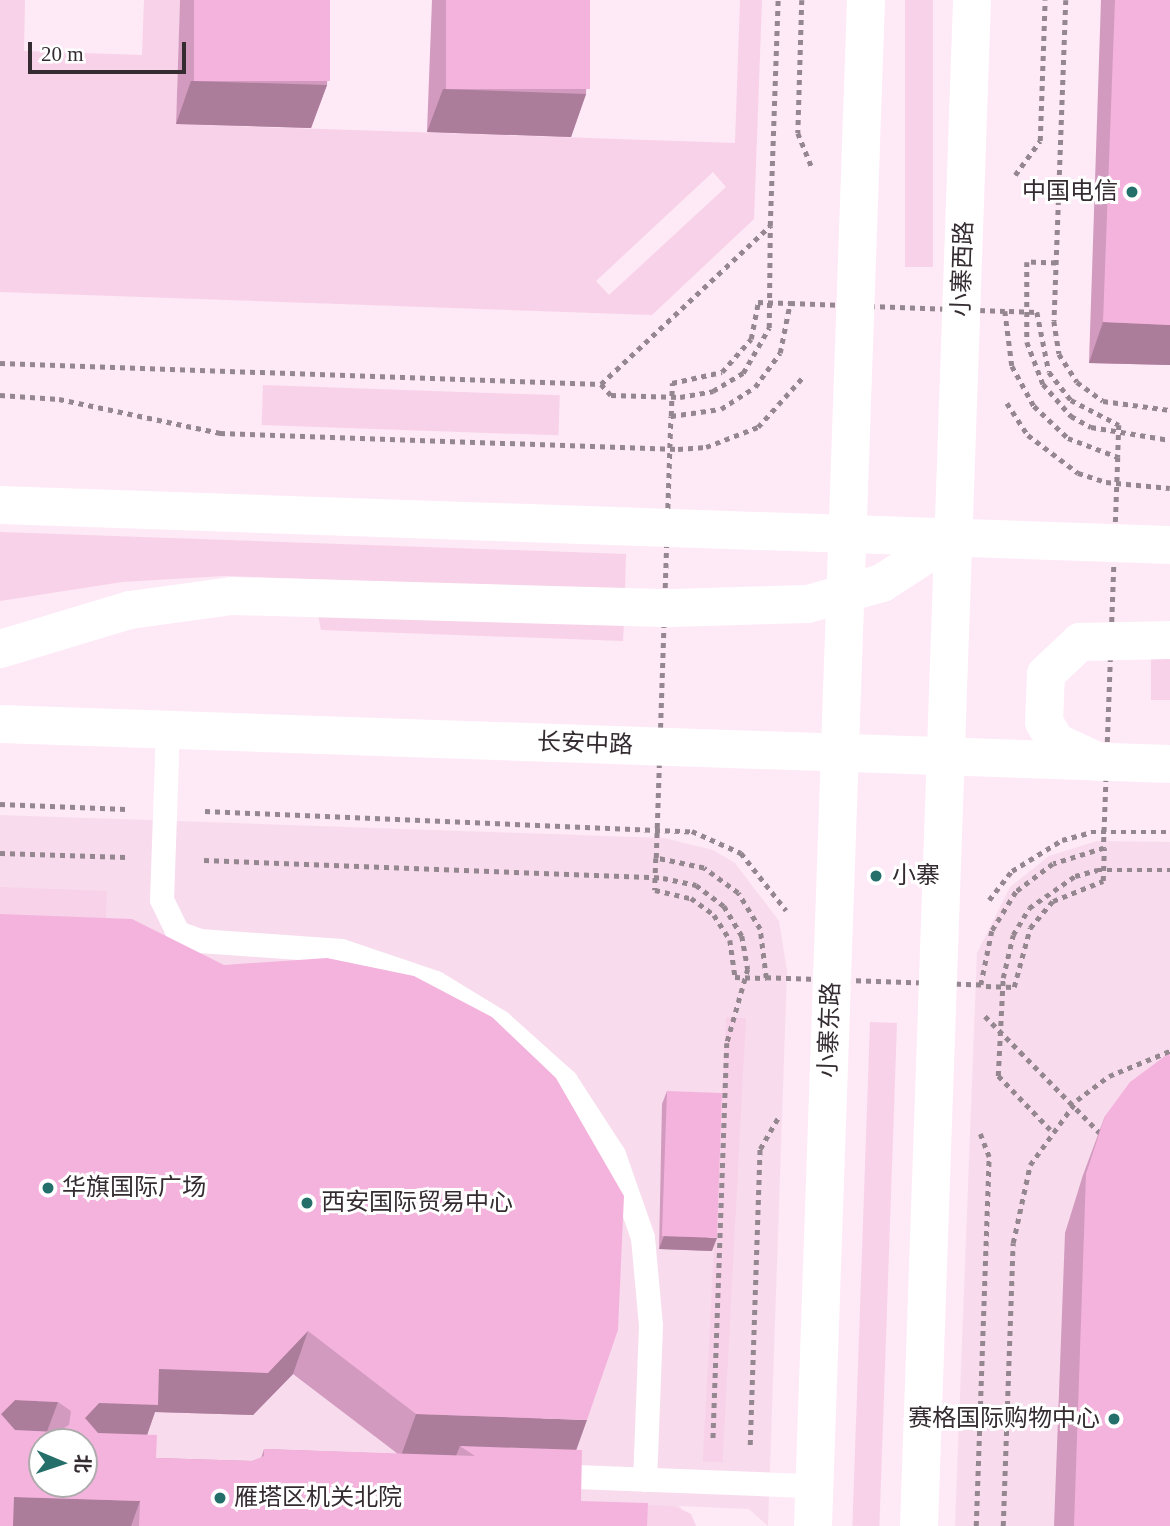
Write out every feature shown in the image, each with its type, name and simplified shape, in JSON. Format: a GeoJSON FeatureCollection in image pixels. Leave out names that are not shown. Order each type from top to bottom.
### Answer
{"type":"FeatureCollection","features":[{"type":"Feature","properties":{"kind":"main road"},"geometry":{"type":"LineString","coordinates":[[847,534],[866,0]]}},
{"type":"Feature","properties":{"kind":"main road","name":"小寨西路"},"geometry":{"type":"LineString","coordinates":[[953,537],[972,0]]}},
{"type":"Feature","properties":{"kind":"main road"},"geometry":{"type":"LineString","coordinates":[[0,505],[1170,545]]}},
{"type":"Feature","properties":{"kind":"main road","name":"小寨东路"},"geometry":{"type":"LineString","coordinates":[[813,1526],[847,534]]}},
{"type":"Feature","properties":{"kind":"main road"},"geometry":{"type":"LineString","coordinates":[[0,649],[130,610],[221,597],[738,609],[845,595],[919,564],[953,537]]}},
{"type":"Feature","properties":{"kind":"main road"},"geometry":{"type":"LineString","coordinates":[[919,1526],[953,537]]}},
{"type":"Feature","properties":{"kind":"main road"},"geometry":{"type":"LineString","coordinates":[[1099,762],[1076,756],[1050,732],[1040,697],[1046,674],[1080,642],[1170,640]]}},
{"type":"Feature","properties":{"kind":"main road","name":"长安中路"},"geometry":{"type":"LineString","coordinates":[[0,724],[1170,765]]}},
{"type":"Feature","properties":{"kind":"lane"},"geometry":{"type":"LineString","coordinates":[[168,730],[162,908],[185,937],[342,951],[404,969],[500,1022],[566,1082],[614,1155],[643,1237],[651,1326],[645,1480]]}},
{"type":"Feature","properties":{"kind":"lane"},"geometry":{"type":"LineString","coordinates":[[522,1475],[814,1486]]}},
{"type":"Feature","properties":{"kind":"path"},"geometry":{"type":"LineString","coordinates":[[601,384],[611,395],[680,397],[713,391],[743,373],[769,328],[778,0]]}},
{"type":"Feature","properties":{"kind":"path"},"geometry":{"type":"LineString","coordinates":[[802,0],[797,133],[815,172]]}},
{"type":"Feature","properties":{"kind":"path"},"geometry":{"type":"LineString","coordinates":[[1008,182],[1040,141],[1045,0]]}},
{"type":"Feature","properties":{"kind":"path"},"geometry":{"type":"LineString","coordinates":[[1066,0],[1056,262],[1056,337],[1077,382],[1119,407],[1170,410]]}},
{"type":"Feature","properties":{"kind":"path"},"geometry":{"type":"LineString","coordinates":[[0,363],[601,384],[770,226]]}},
{"type":"Feature","properties":{"kind":"path"},"geometry":{"type":"LineString","coordinates":[[1056,262],[1027,262],[1027,342],[1048,392],[1091,427],[1170,440]]}},
{"type":"Feature","properties":{"kind":"path"},"geometry":{"type":"LineString","coordinates":[[823,299],[823,313]]}},
{"type":"Feature","properties":{"kind":"path"},"geometry":{"type":"LineString","coordinates":[[671,416],[672,383],[709,378],[733,363],[751,339],[758,302],[790,303]]}},
{"type":"Feature","properties":{"kind":"path"},"geometry":{"type":"LineString","coordinates":[[988,304],[988,318]]}},
{"type":"Feature","properties":{"kind":"path"},"geometry":{"type":"LineString","coordinates":[[1005,311],[1037,312],[1042,357],[1057,385],[1085,411],[1119,425],[1118,457]]}},
{"type":"Feature","properties":{"kind":"path"},"geometry":{"type":"LineString","coordinates":[[733,363],[743,373]]}},
{"type":"Feature","properties":{"kind":"path"},"geometry":{"type":"LineString","coordinates":[[0,395],[59,399],[220,433],[678,449],[706,447],[758,427],[778,411],[810,367]]}},
{"type":"Feature","properties":{"kind":"path"},"geometry":{"type":"LineString","coordinates":[[1048,392],[1057,385]]}},
{"type":"Feature","properties":{"kind":"path"},"geometry":{"type":"LineString","coordinates":[[1001,389],[1028,435],[1078,473],[1106,482],[1170,488]]}},
{"type":"Feature","properties":{"kind":"path"},"geometry":{"type":"LineString","coordinates":[[0,804],[692,831],[751,863],[789,918]]}},
{"type":"Feature","properties":{"kind":"path"},"geometry":{"type":"LineString","coordinates":[[983,910],[1012,871],[1062,840],[1091,832],[1170,832]]}},
{"type":"Feature","properties":{"kind":"path"},"geometry":{"type":"LineString","coordinates":[[981,998],[981,985],[1014,986],[1021,943],[1039,915],[1069,892],[1103,881],[1104,848]]}},
{"type":"Feature","properties":{"kind":"path"},"geometry":{"type":"LineString","coordinates":[[0,853],[663,878],[696,885],[724,906],[742,936],[748,969],[727,1044],[712,1482]]}},
{"type":"Feature","properties":{"kind":"path"},"geometry":{"type":"LineString","coordinates":[[656,859],[655,890],[691,898],[714,915],[730,940],[735,977],[766,978]]}},
{"type":"Feature","properties":{"kind":"path"},"geometry":{"type":"LineString","coordinates":[[1051,1130],[998,1076],[1005,956],[1030,908],[1056,886],[1097,870],[1170,870]]}},
{"type":"Feature","properties":{"kind":"path"},"geometry":{"type":"LineString","coordinates":[[714,915],[724,906]]}},
{"type":"Feature","properties":{"kind":"path"},"geometry":{"type":"LineString","coordinates":[[1030,908],[1039,915]]}},
{"type":"Feature","properties":{"kind":"path"},"geometry":{"type":"LineString","coordinates":[[797,985],[798,971]]}},
{"type":"Feature","properties":{"kind":"path"},"geometry":{"type":"LineString","coordinates":[[964,977],[964,991]]}},
{"type":"Feature","properties":{"kind":"path"},"geometry":{"type":"LineString","coordinates":[[980,1011],[1108,1141]]}},
{"type":"Feature","properties":{"kind":"path"},"geometry":{"type":"LineString","coordinates":[[1003,1526],[1014,1230],[1030,1165],[1051,1130],[1108,1076],[1170,1051]]}},
{"type":"Feature","properties":{"kind":"path"},"geometry":{"type":"LineString","coordinates":[[749,1483],[760,1149],[783,1110]]}},
{"type":"Feature","properties":{"kind":"path"},"geometry":{"type":"LineString","coordinates":[[974,1123],[989,1157],[976,1526]]}},
{"type":"Feature","properties":{"kind":"shaded area"},"geometry":{"type":"Polygon","coordinates":[[[0,0],[25,0],[24,51],[142,55],[144,0],[180,0],[176,124],[735,143],[740,0],[762,0],[754,219],[652,315],[0,292],[0,0]],[[713,172],[596,281],[609,295],[726,187],[713,172]]]}},
{"type":"Feature","properties":{"kind":"shaded area"},"geometry":{"type":"Polygon","coordinates":[[[905,0],[933,0],[933,267],[905,267],[905,0]]]}},
{"type":"Feature","properties":{"kind":"shaded area"},"geometry":{"type":"Polygon","coordinates":[[[263,385],[560,395],[558,435],[262,425],[263,385]]]}},
{"type":"Feature","properties":{"kind":"shaded area"},"geometry":{"type":"Polygon","coordinates":[[[0,532],[626,554],[625,590],[224,576],[122,582],[0,601],[0,532]]]}},
{"type":"Feature","properties":{"kind":"shaded area"},"geometry":{"type":"Polygon","coordinates":[[[318,615],[624,623],[623,641],[321,630],[318,615]]]}},
{"type":"Feature","properties":{"kind":"shaded area"},"geometry":{"type":"Polygon","coordinates":[[[1151,650],[1170,650],[1170,700],[1151,700],[1151,650]]]}},
{"type":"Feature","properties":{"kind":"shaded area","name":"西安国际贸易中心"},"geometry":{"type":"Polygon","coordinates":[[[0,815],[664,838],[713,850],[735,863],[779,921],[787,971],[768,1526],[749,1509],[679,1506],[696,1526],[0,1526],[0,815]]]}},
{"type":"Feature","properties":{"kind":"shaded area","name":"赛格国际购物中心"},"geometry":{"type":"Polygon","coordinates":[[[1097,841],[1170,842],[1170,1526],[955,1526],[977,953],[1010,887],[1049,856],[1097,841]]]}},
{"type":"Feature","properties":{"kind":"shaded area"},"geometry":{"type":"Polygon","coordinates":[[[0,887],[107,891],[104,961],[0,957],[0,887]]]}},
{"type":"Feature","properties":{"kind":"shaded area"},"geometry":{"type":"Polygon","coordinates":[[[726,1017],[746,1018],[723,1462],[703,1461],[726,1017]]]}},
{"type":"Feature","properties":{"kind":"shaded area"},"geometry":{"type":"Polygon","coordinates":[[[870,1022],[897,1023],[879,1526],[852,1526],[870,1022]]]}},
{"type":"Feature","properties":{"kind":"shaded area"},"geometry":{"type":"Polygon","coordinates":[[[567,1502],[674,1506],[691,1514],[696,1526],[566,1526],[567,1502]]]}},
{"type":"Feature","properties":{"kind":"building"},"geometry":{"type":"Polygon","coordinates":[[[194,0],[330,0],[330,81],[194,81],[194,0]]]}},
{"type":"Feature","properties":{"kind":"building"},"geometry":{"type":"Polygon","coordinates":[[[446,0],[590,0],[590,89],[446,89],[446,0]]]}},
{"type":"Feature","properties":{"kind":"building","name":"中国电信"},"geometry":{"type":"Polygon","coordinates":[[[1115,0],[1170,0],[1170,325],[1103,322],[1115,0]]]}},
{"type":"Feature","properties":{"kind":"building"},"geometry":{"type":"Polygon","coordinates":[[[0,914],[132,919],[224,965],[327,958],[414,976],[492,1017],[556,1078],[624,1196],[618,1330],[587,1420],[416,1414],[308,1331],[268,1373],[159,1369],[158,1405],[99,1403],[85,1418],[94,1428],[64,1428],[69,1425],[71,1411],[58,1402],[15,1400],[1,1414],[15,1430],[28,1431],[28,1497],[14,1497],[13,1526],[0,1526],[0,914]]]}},
{"type":"Feature","properties":{"kind":"building","name":"赛格国际购物中心"},"geometry":{"type":"Polygon","coordinates":[[[1170,1054],[1170,1526],[1074,1526],[1086,1174],[1105,1116],[1130,1082],[1170,1054]]]}},
{"type":"Feature","properties":{"kind":"building"},"geometry":{"type":"Polygon","coordinates":[[[667,1091],[722,1093],[717,1238],[662,1236],[667,1091]]]}},
{"type":"Feature","properties":{"kind":"building"},"geometry":{"type":"Polygon","coordinates":[[[98,1433],[157,1435],[156,1458],[252,1461],[264,1456],[264,1449],[475,1456],[460,1446],[582,1450],[581,1501],[648,1503],[647,1526],[139,1526],[140,1501],[46,1498],[98,1498],[98,1433]]]}},
{"type":"Feature","properties":{"kind":"place","name":"中国电信"},"geometry":{"type":"Point","coordinates":[1132,192]}},
{"type":"Feature","properties":{"kind":"place","name":"小寨"},"geometry":{"type":"Point","coordinates":[876,876]}},
{"type":"Feature","properties":{"kind":"place","name":"华旗国际广场"},"geometry":{"type":"Point","coordinates":[48,1188]}},
{"type":"Feature","properties":{"kind":"place","name":"西安国际贸易中心"},"geometry":{"type":"Point","coordinates":[307,1203]}},
{"type":"Feature","properties":{"kind":"place","name":"赛格国际购物中心"},"geometry":{"type":"Point","coordinates":[1114,1419]}},
{"type":"Feature","properties":{"kind":"place","name":"雁塔区机关北院"},"geometry":{"type":"Point","coordinates":[220,1498]}}]}
